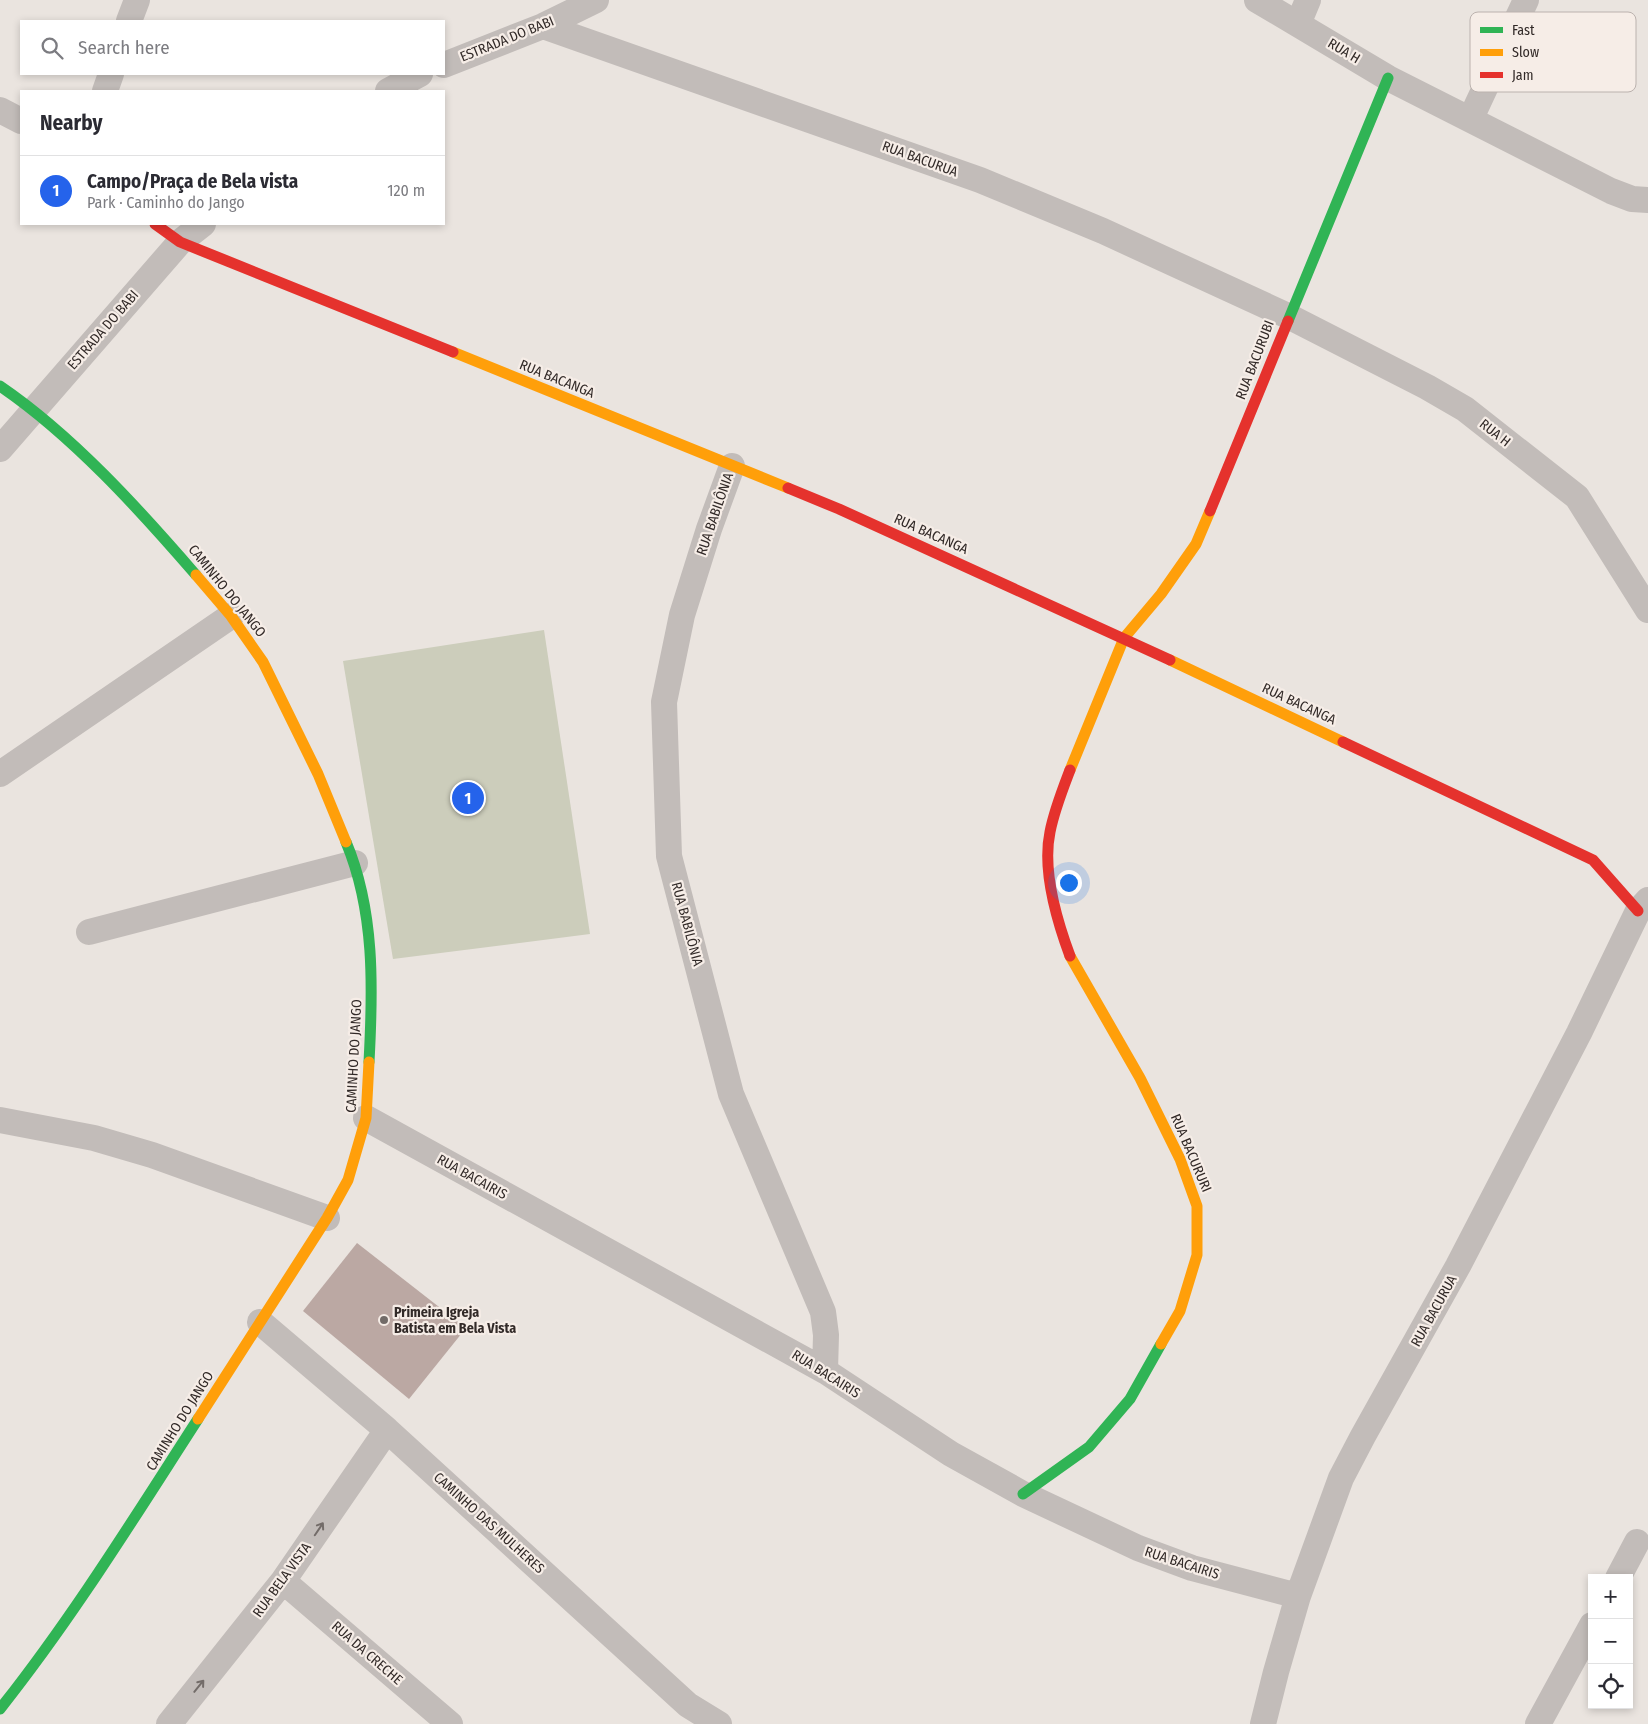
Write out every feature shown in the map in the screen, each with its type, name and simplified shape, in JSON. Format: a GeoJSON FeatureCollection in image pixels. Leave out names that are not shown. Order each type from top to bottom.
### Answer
{"type":"FeatureCollection","features":[{"type":"Feature","properties":{"kind":"street"},"geometry":{"type":"LineString","coordinates":[[130,20],[137,0]]}},
{"type":"Feature","properties":{"kind":"street","name":"ESTRADA DO BABI"},"geometry":{"type":"LineString","coordinates":[[445,64],[543,26],[596,0]]}},
{"type":"Feature","properties":{"kind":"street","name":"RUA H"},"geometry":{"type":"LineString","coordinates":[[1257,0],[1303,12],[1388,78],[1471,118],[1611,191],[1632,199],[1648,200]]}},
{"type":"Feature","properties":{"kind":"street"},"geometry":{"type":"LineString","coordinates":[[1520,12],[1526,0]]}},
{"type":"Feature","properties":{"kind":"street","name":"RUA BACURUA"},"geometry":{"type":"LineString","coordinates":[[543,26],[980,180],[1103,230],[1288,316]]}},
{"type":"Feature","properties":{"kind":"street"},"geometry":{"type":"LineString","coordinates":[[105,90],[111,75]]}},
{"type":"Feature","properties":{"kind":"street"},"geometry":{"type":"LineString","coordinates":[[390,90],[418,75]]}},
{"type":"Feature","properties":{"kind":"street","name":"RUA BACURUBI"},"geometry":{"type":"LineString","coordinates":[[1072,960],[1058,923],[1049,869],[1049,834],[1058,801],[1124,638],[1161,594],[1196,544],[1243,434],[1288,316],[1388,78]]}},
{"type":"Feature","properties":{"kind":"street"},"geometry":{"type":"LineString","coordinates":[[1471,118],[1483,92]]}},
{"type":"Feature","properties":{"kind":"street"},"geometry":{"type":"LineString","coordinates":[[0,110],[20,120]]}},
{"type":"Feature","properties":{"kind":"street","name":"RUA BACANGA"},"geometry":{"type":"LineString","coordinates":[[156,225],[180,242],[839,509],[1124,638],[1593,860],[1643,906]]}},
{"type":"Feature","properties":{"kind":"street","name":"ESTRADA DO BABI"},"geometry":{"type":"LineString","coordinates":[[0,449],[180,242],[202,225]]}},
{"type":"Feature","properties":{"kind":"street","name":"RUA H"},"geometry":{"type":"LineString","coordinates":[[1288,316],[1427,386],[1466,409],[1577,497],[1648,610]]}},
{"type":"Feature","properties":{"kind":"street"},"geometry":{"type":"LineString","coordinates":[[0,386],[34,409]]}},
{"type":"Feature","properties":{"kind":"street","name":"CAMINHO DO JANGO"},"geometry":{"type":"LineString","coordinates":[[0,1709],[42,1656],[84,1598],[327,1218],[348,1180],[366,1118],[373,996],[369,935],[355,863],[318,774],[263,662],[231,616],[144,516],[34,409]]}},
{"type":"Feature","properties":{"kind":"street","name":"RUA BABILÔNIA"},"geometry":{"type":"LineString","coordinates":[[732,466],[709,529],[682,615],[664,702],[669,856],[731,1094],[823,1312],[826,1335],[825,1370]]}},
{"type":"Feature","properties":{"kind":"street"},"geometry":{"type":"LineString","coordinates":[[0,774],[231,616]]}},
{"type":"Feature","properties":{"kind":"street"},"geometry":{"type":"LineString","coordinates":[[89,932],[355,863]]}},
{"type":"Feature","properties":{"kind":"street","name":"RUA BACURUA"},"geometry":{"type":"LineString","coordinates":[[1264,1724],[1276,1672],[1298,1596],[1341,1478],[1458,1266],[1643,906]]}},
{"type":"Feature","properties":{"kind":"street","name":"RUA BACURURI"},"geometry":{"type":"LineString","coordinates":[[1023,1494],[1089,1447],[1130,1399],[1180,1311],[1197,1255],[1197,1206],[1180,1159],[1140,1078],[1072,960]]}},
{"type":"Feature","properties":{"kind":"street","name":"RUA BACAIRIS"},"geometry":{"type":"LineString","coordinates":[[366,1118],[825,1370],[951,1454],[1023,1494],[1138,1548],[1192,1568],[1298,1596]]}},
{"type":"Feature","properties":{"kind":"street"},"geometry":{"type":"LineString","coordinates":[[0,1120],[94,1138],[152,1155],[327,1218]]}},
{"type":"Feature","properties":{"kind":"street","name":"CAMINHO DAS MULHERES"},"geometry":{"type":"LineString","coordinates":[[260,1322],[387,1430],[681,1714],[719,1724]]}},
{"type":"Feature","properties":{"kind":"street","name":"RUA BELA VISTA"},"geometry":{"type":"LineString","coordinates":[[169,1724],[283,1581],[387,1430]]}},
{"type":"Feature","properties":{"kind":"street"},"geometry":{"type":"LineString","coordinates":[[1620,1574],[1638,1542]]}},
{"type":"Feature","properties":{"kind":"street","name":"RUA DA CRECHE"},"geometry":{"type":"LineString","coordinates":[[283,1581],[450,1724]]}},
{"type":"Feature","properties":{"kind":"street"},"geometry":{"type":"LineString","coordinates":[[1538,1724],[1588,1632]]}},
{"type":"Feature","properties":{"kind":"green space"},"geometry":{"type":"Polygon","coordinates":[[[544,630],[590,934],[393,959],[343,661],[544,630]]]}},
{"type":"Feature","properties":{"kind":"building","name":"Primeira Igreja Batista em Bela Vista"},"geometry":{"type":"Polygon","coordinates":[[[357,1243],[466,1328],[409,1399],[303,1311],[357,1243]]]}},
{"type":"Feature","properties":{"kind":"traffic: fast"},"geometry":{"type":"LineString","coordinates":[[1288,321],[1388,78]]}},
{"type":"Feature","properties":{"kind":"traffic: fast"},"geometry":{"type":"LineString","coordinates":[[0,386],[27,405],[104,474],[196,575]]}},
{"type":"Feature","properties":{"kind":"traffic: fast"},"geometry":{"type":"LineString","coordinates":[[346,842],[362,895],[370,950],[369,1062]]}},
{"type":"Feature","properties":{"kind":"traffic: fast"},"geometry":{"type":"LineString","coordinates":[[1023,1494],[1089,1447],[1130,1399],[1161,1344]]}},
{"type":"Feature","properties":{"kind":"traffic: fast"},"geometry":{"type":"LineString","coordinates":[[0,1709],[78,1603],[198,1419]]}},
{"type":"Feature","properties":{"kind":"traffic: slow"},"geometry":{"type":"LineString","coordinates":[[453,352],[788,488]]}},
{"type":"Feature","properties":{"kind":"traffic: slow"},"geometry":{"type":"LineString","coordinates":[[1070,770],[1124,638],[1161,594],[1196,544],[1210,511]]}},
{"type":"Feature","properties":{"kind":"traffic: slow"},"geometry":{"type":"LineString","coordinates":[[196,575],[231,616],[263,662],[318,774],[346,842]]}},
{"type":"Feature","properties":{"kind":"traffic: slow"},"geometry":{"type":"LineString","coordinates":[[1170,660],[1343,742]]}},
{"type":"Feature","properties":{"kind":"traffic: slow"},"geometry":{"type":"LineString","coordinates":[[1070,956],[1140,1078],[1180,1159],[1197,1206],[1197,1255],[1180,1311],[1161,1344]]}},
{"type":"Feature","properties":{"kind":"traffic: slow"},"geometry":{"type":"LineString","coordinates":[[198,1419],[327,1218],[348,1180],[366,1118],[369,1062]]}},
{"type":"Feature","properties":{"kind":"traffic: jam"},"geometry":{"type":"LineString","coordinates":[[156,225],[180,242],[453,352]]}},
{"type":"Feature","properties":{"kind":"traffic: jam"},"geometry":{"type":"LineString","coordinates":[[1210,511],[1288,321]]}},
{"type":"Feature","properties":{"kind":"traffic: jam"},"geometry":{"type":"LineString","coordinates":[[788,488],[839,509],[1170,660]]}},
{"type":"Feature","properties":{"kind":"traffic: jam"},"geometry":{"type":"LineString","coordinates":[[1343,742],[1593,860],[1638,911]]}},
{"type":"Feature","properties":{"kind":"traffic: jam"},"geometry":{"type":"LineString","coordinates":[[1070,770],[1058,801],[1048,847],[1049,879],[1052,895],[1070,956]]}},
{"type":"Feature","properties":{"kind":"place","name":"Campo/Praça de Bela vista"},"geometry":{"type":"Point","coordinates":[468,798]}},
{"type":"Feature","properties":{"kind":"place","name":"Primeira Igreja Batista em Bela Vista"},"geometry":{"type":"Point","coordinates":[384,1320]}}]}
